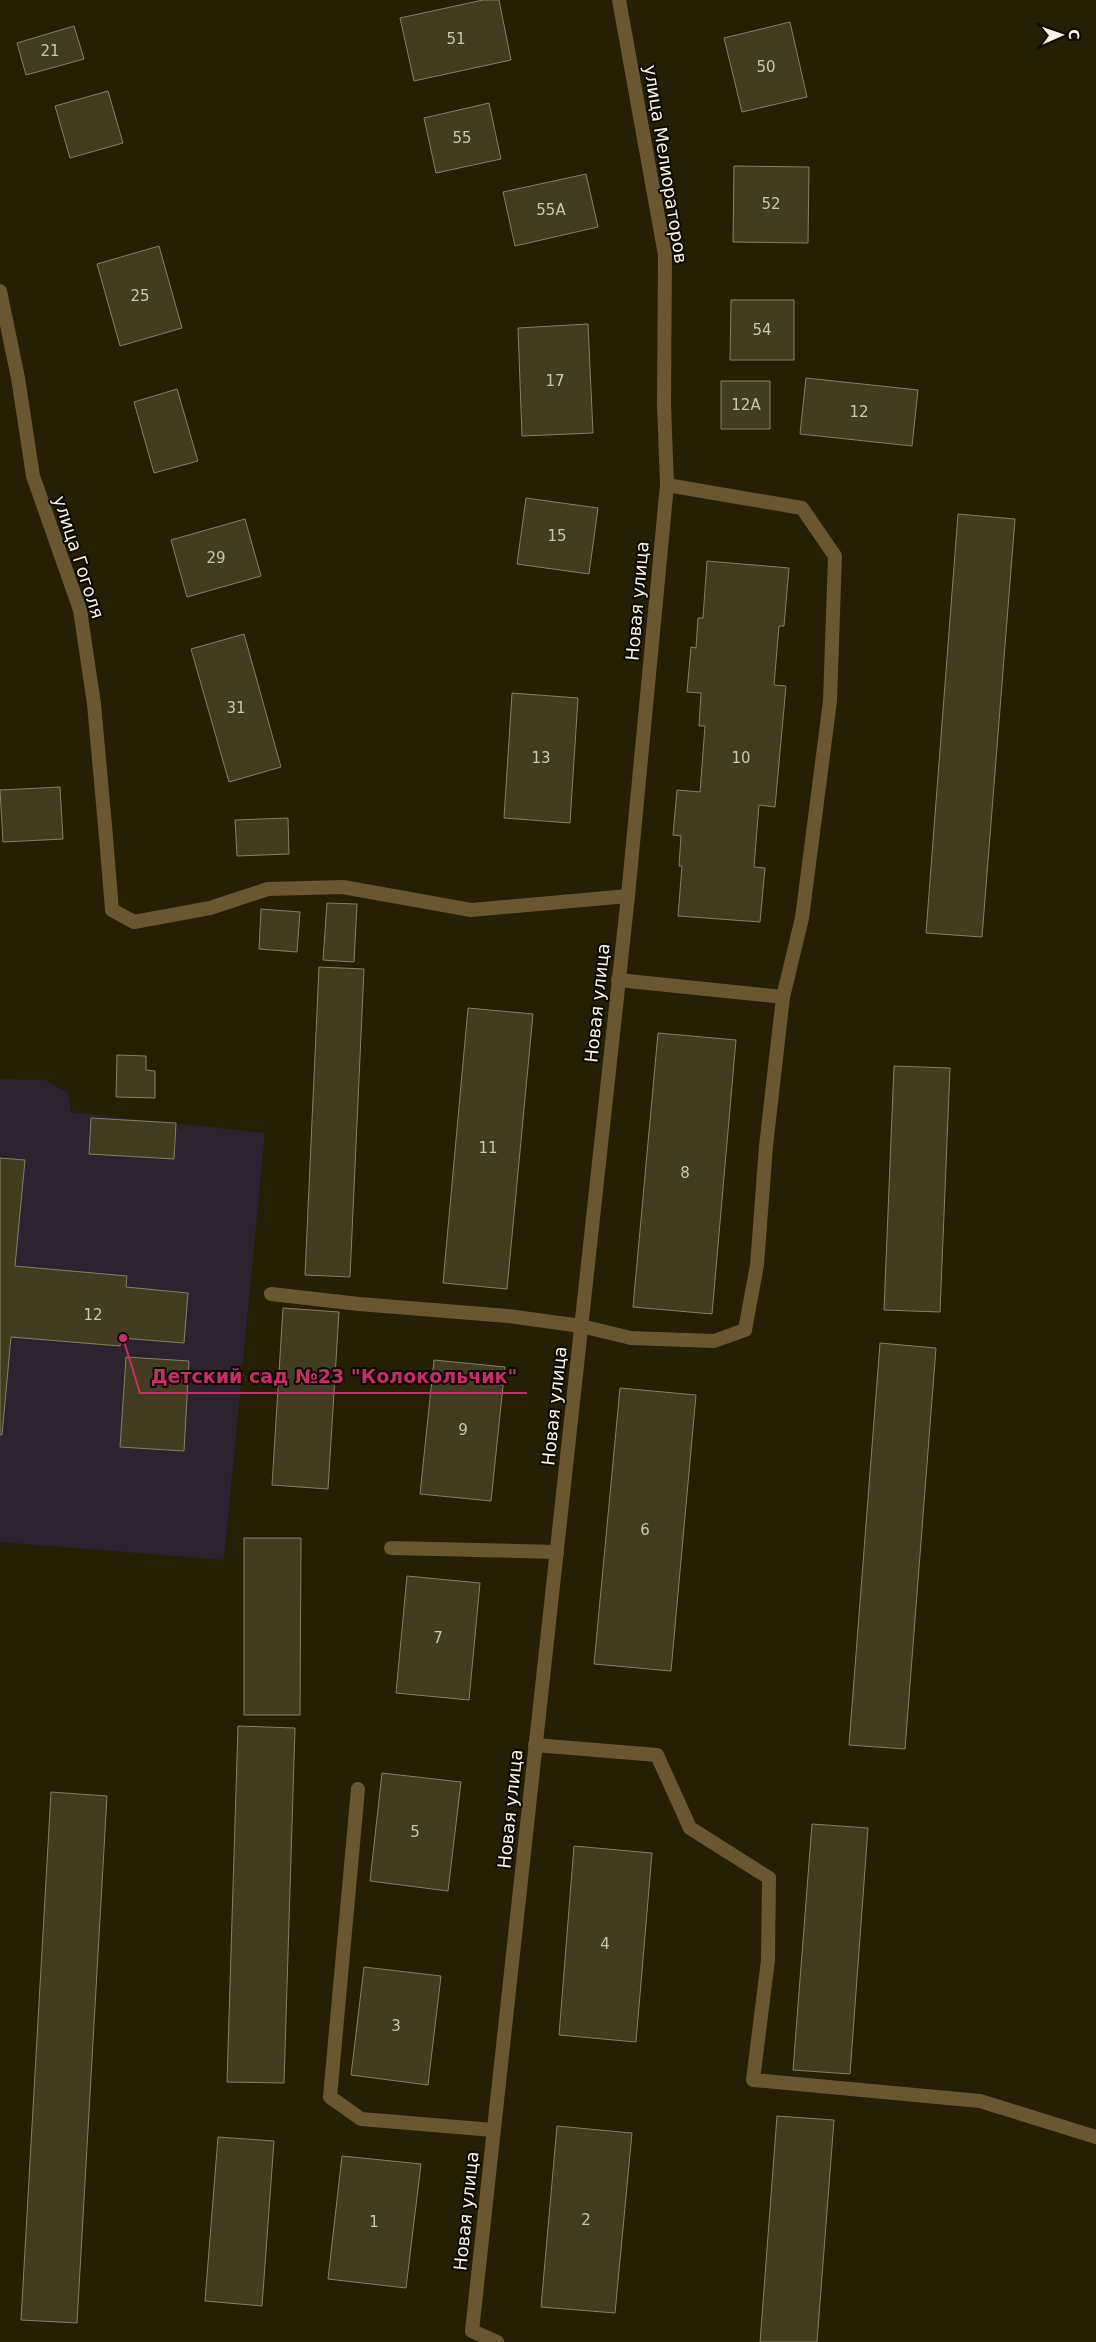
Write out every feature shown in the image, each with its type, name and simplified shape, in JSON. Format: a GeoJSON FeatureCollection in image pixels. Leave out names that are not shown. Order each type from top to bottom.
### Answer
{"type":"FeatureCollection","features":[{"type":"Feature","properties":{"kind":"street","name":"улица Мелиораторов"},"geometry":{"type":"LineString","coordinates":[[619,0],[665,255],[664,404],[667,485]]}},
{"type":"Feature","properties":{"kind":"street","name":"улица Гоголя"},"geometry":{"type":"LineString","coordinates":[[0,291],[18,378],[33,476],[80,610],[94,704],[112,910],[134,922],[210,908],[268,889],[343,888],[471,910],[628,896]]}},
{"type":"Feature","properties":{"kind":"street","name":"Новая улица"},"geometry":{"type":"LineString","coordinates":[[497,2342],[472,2331],[628,896],[667,485]]}},
{"type":"Feature","properties":{"kind":"street"},"geometry":{"type":"LineString","coordinates":[[271,1294],[359,1304],[508,1316],[581,1326],[631,1338],[714,1341],[744,1330],[757,1266],[766,1146],[783,997],[802,918],[830,701],[835,556],[802,508],[667,485]]}},
{"type":"Feature","properties":{"kind":"street"},"geometry":{"type":"LineString","coordinates":[[618,980],[783,997]]}},
{"type":"Feature","properties":{"kind":"street"},"geometry":{"type":"LineString","coordinates":[[391,1548],[557,1552]]}},
{"type":"Feature","properties":{"kind":"street"},"geometry":{"type":"LineString","coordinates":[[536,1745],[657,1756],[690,1828],[769,1878],[768,1960],[753,2080],[980,2101],[1096,2137]]}},
{"type":"Feature","properties":{"kind":"street"},"geometry":{"type":"LineString","coordinates":[[358,1789],[330,2096],[361,2118],[494,2130]]}},
{"type":"Feature","properties":{"kind":"shaded area"},"geometry":{"type":"Polygon","coordinates":[[[0,1079],[46,1080],[68,1093],[71,1112],[265,1133],[224,1560],[0,1542],[0,1079]]]}},
{"type":"Feature","properties":{"kind":"building"},"geometry":{"type":"Polygon","coordinates":[[[483,0],[499,0],[511,60],[414,81],[400,18],[483,0]]]}},
{"type":"Feature","properties":{"kind":"building"},"geometry":{"type":"Polygon","coordinates":[[[790,22],[807,97],[742,112],[724,38],[790,22]]]}},
{"type":"Feature","properties":{"kind":"building"},"geometry":{"type":"Polygon","coordinates":[[[74,26],[84,59],[26,75],[17,43],[74,26]]]}},
{"type":"Feature","properties":{"kind":"building"},"geometry":{"type":"Polygon","coordinates":[[[108,91],[123,143],[70,158],[55,106],[108,91]]]}},
{"type":"Feature","properties":{"kind":"building"},"geometry":{"type":"Polygon","coordinates":[[[489,103],[501,159],[436,173],[424,118],[489,103]]]}},
{"type":"Feature","properties":{"kind":"building"},"geometry":{"type":"Polygon","coordinates":[[[734,166],[809,167],[808,243],[733,242],[734,166]]]}},
{"type":"Feature","properties":{"kind":"building"},"geometry":{"type":"Polygon","coordinates":[[[586,174],[598,227],[515,246],[503,192],[586,174]]]}},
{"type":"Feature","properties":{"kind":"building"},"geometry":{"type":"Polygon","coordinates":[[[159,246],[182,328],[120,346],[97,264],[159,246]]]}},
{"type":"Feature","properties":{"kind":"building"},"geometry":{"type":"Polygon","coordinates":[[[731,300],[794,300],[794,360],[730,360],[731,300]]]}},
{"type":"Feature","properties":{"kind":"building"},"geometry":{"type":"Polygon","coordinates":[[[588,324],[593,433],[522,436],[518,328],[588,324]]]}},
{"type":"Feature","properties":{"kind":"building"},"geometry":{"type":"Polygon","coordinates":[[[806,378],[918,390],[912,446],[800,434],[806,378]]]}},
{"type":"Feature","properties":{"kind":"building"},"geometry":{"type":"Polygon","coordinates":[[[721,381],[770,381],[770,429],[721,429],[721,381]]]}},
{"type":"Feature","properties":{"kind":"building"},"geometry":{"type":"Polygon","coordinates":[[[177,389],[198,461],[154,473],[134,402],[177,389]]]}},
{"type":"Feature","properties":{"kind":"building"},"geometry":{"type":"Polygon","coordinates":[[[526,498],[598,508],[589,574],[517,564],[526,498]]]}},
{"type":"Feature","properties":{"kind":"building"},"geometry":{"type":"Polygon","coordinates":[[[958,514],[1015,519],[982,937],[926,933],[958,514]]]}},
{"type":"Feature","properties":{"kind":"building"},"geometry":{"type":"Polygon","coordinates":[[[245,519],[261,576],[187,597],[171,540],[245,519]]]}},
{"type":"Feature","properties":{"kind":"building"},"geometry":{"type":"Polygon","coordinates":[[[707,561],[789,568],[784,626],[779,626],[774,685],[786,686],[775,807],[759,805],[754,867],[765,868],[760,922],[678,916],[682,866],[679,866],[681,836],[673,835],[677,790],[700,792],[705,726],[699,726],[701,693],[687,692],[691,647],[696,648],[698,618],[703,618],[707,561]]]}},
{"type":"Feature","properties":{"kind":"building"},"geometry":{"type":"Polygon","coordinates":[[[244,634],[281,767],[229,782],[191,649],[244,634]]]}},
{"type":"Feature","properties":{"kind":"building"},"geometry":{"type":"Polygon","coordinates":[[[512,693],[578,698],[570,823],[504,818],[512,693]]]}},
{"type":"Feature","properties":{"kind":"building"},"geometry":{"type":"Polygon","coordinates":[[[60,787],[63,839],[3,842],[0,790],[60,787]]]}},
{"type":"Feature","properties":{"kind":"building"},"geometry":{"type":"Polygon","coordinates":[[[288,818],[289,854],[237,856],[235,820],[288,818]]]}},
{"type":"Feature","properties":{"kind":"building"},"geometry":{"type":"Polygon","coordinates":[[[327,903],[357,904],[354,962],[323,960],[327,903]]]}},
{"type":"Feature","properties":{"kind":"building"},"geometry":{"type":"Polygon","coordinates":[[[261,909],[300,912],[297,952],[259,949],[261,909]]]}},
{"type":"Feature","properties":{"kind":"building"},"geometry":{"type":"Polygon","coordinates":[[[319,967],[364,969],[350,1277],[305,1275],[319,967]]]}},
{"type":"Feature","properties":{"kind":"building"},"geometry":{"type":"Polygon","coordinates":[[[468,1008],[533,1014],[507,1289],[443,1283],[468,1008]]]}},
{"type":"Feature","properties":{"kind":"building"},"geometry":{"type":"Polygon","coordinates":[[[658,1033],[736,1040],[712,1314],[633,1307],[658,1033]]]}},
{"type":"Feature","properties":{"kind":"building"},"geometry":{"type":"Polygon","coordinates":[[[117,1055],[146,1056],[146,1070],[155,1071],[155,1098],[116,1097],[117,1055]]]}},
{"type":"Feature","properties":{"kind":"building"},"geometry":{"type":"Polygon","coordinates":[[[894,1066],[950,1068],[940,1312],[884,1310],[894,1066]]]}},
{"type":"Feature","properties":{"kind":"building"},"geometry":{"type":"Polygon","coordinates":[[[91,1118],[176,1123],[174,1159],[89,1154],[91,1118]]]}},
{"type":"Feature","properties":{"kind":"building"},"geometry":{"type":"Polygon","coordinates":[[[0,1158],[25,1160],[15,1266],[127,1276],[126,1287],[188,1293],[184,1343],[121,1338],[120,1346],[11,1337],[2,1435],[0,1435],[0,1158]]]}},
{"type":"Feature","properties":{"kind":"building"},"geometry":{"type":"Polygon","coordinates":[[[283,1308],[339,1312],[328,1489],[272,1485],[283,1308]]]}},
{"type":"Feature","properties":{"kind":"building"},"geometry":{"type":"Polygon","coordinates":[[[880,1343],[936,1348],[905,1749],[849,1745],[880,1343]]]}},
{"type":"Feature","properties":{"kind":"building"},"geometry":{"type":"Polygon","coordinates":[[[126,1357],[189,1361],[184,1451],[120,1447],[126,1357]]]}},
{"type":"Feature","properties":{"kind":"building"},"geometry":{"type":"Polygon","coordinates":[[[434,1360],[505,1367],[491,1501],[420,1494],[434,1360]]]}},
{"type":"Feature","properties":{"kind":"building"},"geometry":{"type":"Polygon","coordinates":[[[620,1388],[696,1395],[671,1671],[594,1664],[620,1388]]]}},
{"type":"Feature","properties":{"kind":"building"},"geometry":{"type":"Polygon","coordinates":[[[244,1538],[301,1538],[300,1715],[244,1715],[244,1538]]]}},
{"type":"Feature","properties":{"kind":"building"},"geometry":{"type":"Polygon","coordinates":[[[407,1576],[480,1583],[469,1700],[396,1693],[407,1576]]]}},
{"type":"Feature","properties":{"kind":"building"},"geometry":{"type":"Polygon","coordinates":[[[238,1726],[295,1728],[284,2083],[227,2082],[238,1726]]]}},
{"type":"Feature","properties":{"kind":"building"},"geometry":{"type":"Polygon","coordinates":[[[382,1773],[461,1782],[448,1891],[370,1881],[382,1773]]]}},
{"type":"Feature","properties":{"kind":"building"},"geometry":{"type":"Polygon","coordinates":[[[51,1792],[107,1796],[77,2323],[21,2320],[51,1792]]]}},
{"type":"Feature","properties":{"kind":"building"},"geometry":{"type":"Polygon","coordinates":[[[812,1824],[868,1828],[850,2074],[793,2070],[812,1824]]]}},
{"type":"Feature","properties":{"kind":"building"},"geometry":{"type":"Polygon","coordinates":[[[574,1846],[652,1853],[636,2042],[559,2035],[574,1846]]]}},
{"type":"Feature","properties":{"kind":"building"},"geometry":{"type":"Polygon","coordinates":[[[364,1967],[441,1976],[428,2085],[351,2075],[364,1967]]]}},
{"type":"Feature","properties":{"kind":"building"},"geometry":{"type":"Polygon","coordinates":[[[777,2116],[834,2120],[817,2342],[760,2342],[777,2116]]]}},
{"type":"Feature","properties":{"kind":"building"},"geometry":{"type":"Polygon","coordinates":[[[557,2126],[632,2133],[615,2313],[541,2307],[557,2126]]]}},
{"type":"Feature","properties":{"kind":"building"},"geometry":{"type":"Polygon","coordinates":[[[218,2137],[274,2141],[262,2306],[205,2301],[218,2137]]]}},
{"type":"Feature","properties":{"kind":"building"},"geometry":{"type":"Polygon","coordinates":[[[342,2156],[421,2164],[406,2288],[328,2279],[342,2156]]]}},
{"type":"Feature","properties":{"kind":"place","name":"Детский сад №23 \"Колокольчик\""},"geometry":{"type":"Point","coordinates":[123,1338]}}]}
